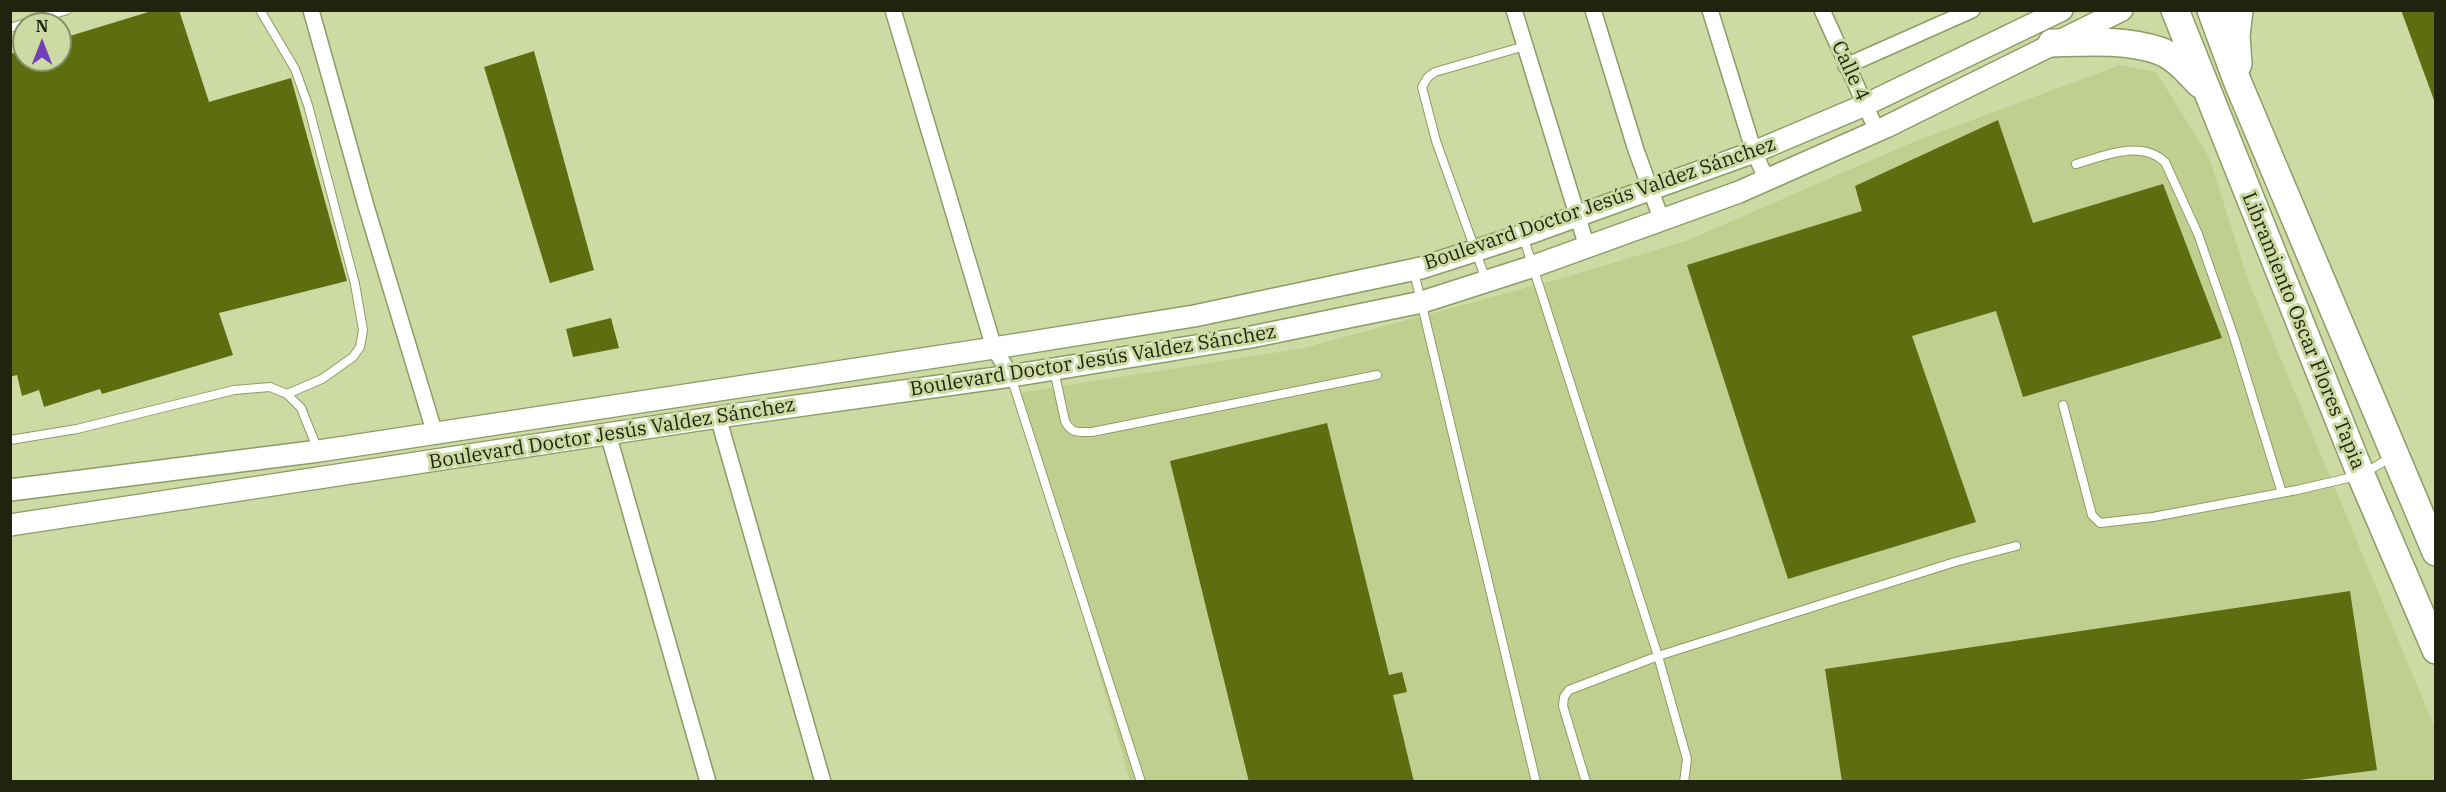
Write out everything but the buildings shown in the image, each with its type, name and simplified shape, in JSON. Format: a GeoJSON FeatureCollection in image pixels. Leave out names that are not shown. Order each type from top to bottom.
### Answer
{"type":"FeatureCollection","features":[{"type":"Feature","properties":{"kind":"highway","name":"Libramiento Oscar Flores Tapia"},"geometry":{"type":"LineString","coordinates":[[2175,10],[2361,475],[2436,650]]}},
{"type":"Feature","properties":{"kind":"highway","name":"Libramiento Oscar Flores Tapia"},"geometry":{"type":"LineString","coordinates":[[2211,10],[2238,83],[2436,552]]}},
{"type":"Feature","properties":{"kind":"highway"},"geometry":{"type":"LineString","coordinates":[[2238,83],[2236,36],[2239,10]]}},
{"type":"Feature","properties":{"kind":"highway"},"geometry":{"type":"LineString","coordinates":[[2052,43],[2116,44],[2160,51],[2181,64],[2205,89]]}},
{"type":"Feature","properties":{"kind":"main road","name":"Boulevard Doctor Jesús Valdez Sánchez"},"geometry":{"type":"LineString","coordinates":[[10,490],[319,451],[994,348],[1194,315],[1413,270],[1523,236],[1754,152],[1865,105],[2062,10]]}},
{"type":"Feature","properties":{"kind":"main road","name":"Boulevard Doctor Jesús Valdez Sánchez"},"geometry":{"type":"LineString","coordinates":[[10,525],[718,417],[1011,376],[1251,337],[1422,302],[1662,221],[1767,180],[1877,131],[2122,10]]}},
{"type":"Feature","properties":{"kind":"street"},"geometry":{"type":"LineString","coordinates":[[311,10],[366,206],[435,434]]}},
{"type":"Feature","properties":{"kind":"street"},"geometry":{"type":"LineString","coordinates":[[893,10],[994,348],[1011,376]]}},
{"type":"Feature","properties":{"kind":"street"},"geometry":{"type":"LineString","coordinates":[[1514,10],[1587,247]]}},
{"type":"Feature","properties":{"kind":"street"},"geometry":{"type":"LineString","coordinates":[[1593,10],[1636,150],[1662,221]]}},
{"type":"Feature","properties":{"kind":"street"},"geometry":{"type":"LineString","coordinates":[[1710,10],[1754,152],[1767,180]]}},
{"type":"Feature","properties":{"kind":"street","name":"Calle 4"},"geometry":{"type":"LineString","coordinates":[[1822,10],[1877,131]]}},
{"type":"Feature","properties":{"kind":"street"},"geometry":{"type":"LineString","coordinates":[[1846,66],[1972,10]]}},
{"type":"Feature","properties":{"kind":"street"},"geometry":{"type":"LineString","coordinates":[[718,417],[823,782]]}},
{"type":"Feature","properties":{"kind":"street"},"geometry":{"type":"LineString","coordinates":[[608,434],[708,782]]}},
{"type":"Feature","properties":{"kind":"lane"},"geometry":{"type":"LineString","coordinates":[[10,28],[68,10]]}},
{"type":"Feature","properties":{"kind":"lane"},"geometry":{"type":"LineString","coordinates":[[260,10],[302,85],[355,284],[363,330],[360,347],[353,357],[322,379],[287,394]]}},
{"type":"Feature","properties":{"kind":"lane"},"geometry":{"type":"LineString","coordinates":[[1486,281],[1436,141],[1422,87],[1428,77],[1435,72],[1525,46]]}},
{"type":"Feature","properties":{"kind":"lane"},"geometry":{"type":"LineString","coordinates":[[2076,164],[2116,152],[2136,150],[2158,155],[2164,162],[2198,234],[2233,334],[2282,493]]}},
{"type":"Feature","properties":{"kind":"lane"},"geometry":{"type":"LineString","coordinates":[[1523,236],[1658,656],[1687,759],[1684,782]]}},
{"type":"Feature","properties":{"kind":"lane"},"geometry":{"type":"LineString","coordinates":[[1413,270],[1536,782]]}},
{"type":"Feature","properties":{"kind":"lane"},"geometry":{"type":"LineString","coordinates":[[1053,369],[1065,421],[1069,428],[1077,432],[1092,432],[1377,375]]}},
{"type":"Feature","properties":{"kind":"lane"},"geometry":{"type":"LineString","coordinates":[[1011,376],[1141,782]]}},
{"type":"Feature","properties":{"kind":"lane"},"geometry":{"type":"LineString","coordinates":[[10,440],[77,429],[252,387],[270,387],[287,394],[301,408],[319,451]]}},
{"type":"Feature","properties":{"kind":"lane"},"geometry":{"type":"LineString","coordinates":[[2063,405],[2092,515],[2100,523],[2153,517],[2282,493],[2361,475],[2394,455]]}},
{"type":"Feature","properties":{"kind":"lane"},"geometry":{"type":"LineString","coordinates":[[1586,782],[1563,706],[1564,697],[1569,690],[1603,675],[1658,656],[1955,562],[2016,546]]}},
{"type":"Feature","properties":{"kind":"shaded area"},"geometry":{"type":"Polygon","coordinates":[[[2120,65],[2156,72],[2209,157],[2248,280],[2435,728],[2435,781],[1130,781],[1019,393],[1304,348],[1559,279],[1686,241],[1911,143],[2120,65]]]}}]}
